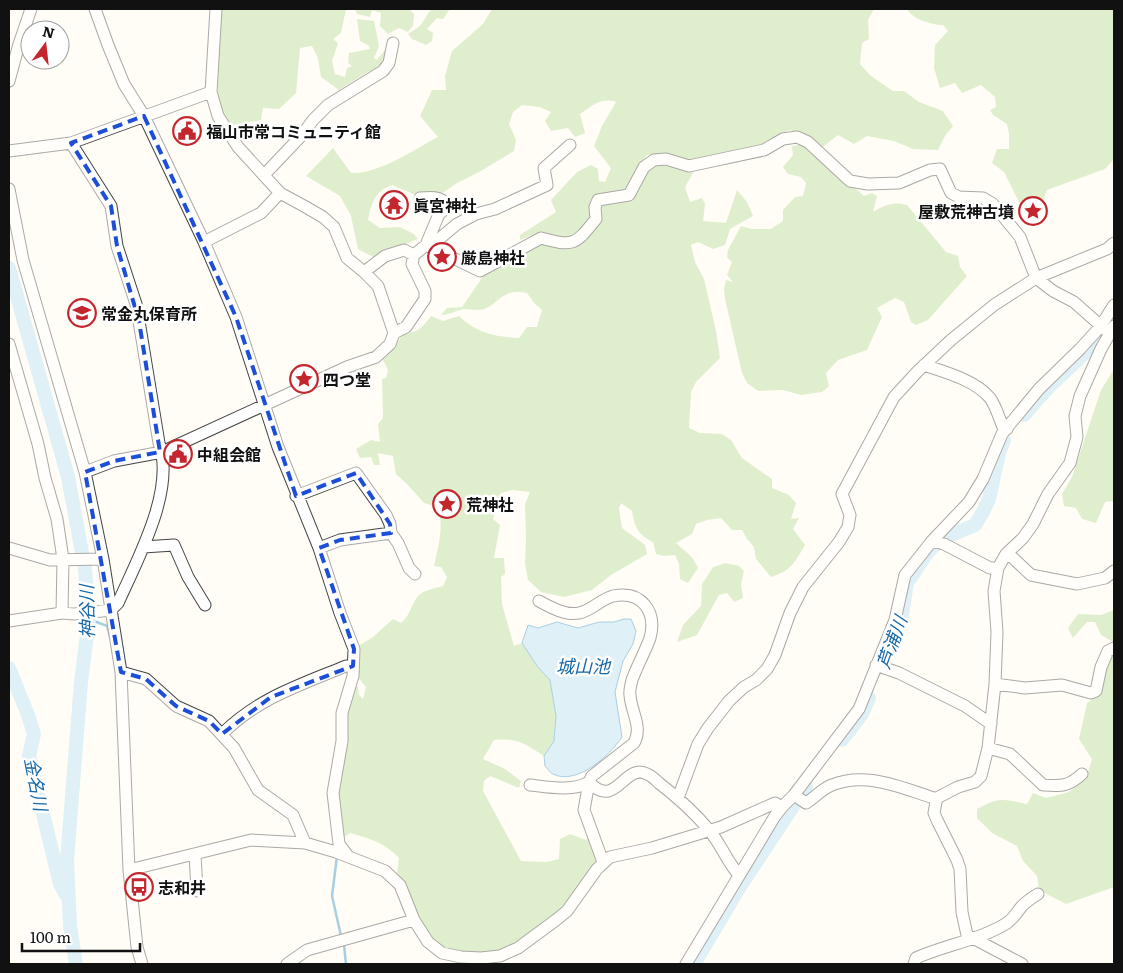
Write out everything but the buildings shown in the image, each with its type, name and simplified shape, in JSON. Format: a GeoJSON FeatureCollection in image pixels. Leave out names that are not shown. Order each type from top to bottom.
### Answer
{"type":"FeatureCollection","features":[{"type":"Feature","properties":{"kind":"street"},"geometry":{"type":"LineString","coordinates":[[9,77],[31,9]]}},
{"type":"Feature","properties":{"kind":"street"},"geometry":{"type":"LineString","coordinates":[[95,9],[124,84],[144,116],[204,242],[236,317],[264,406],[296,496],[319,548],[354,649],[353,676],[342,713],[342,742],[333,792],[339,844],[348,856]]}},
{"type":"Feature","properties":{"kind":"street"},"geometry":{"type":"LineString","coordinates":[[85,472],[114,461],[162,452],[347,367],[376,357],[390,344],[394,333],[378,286],[347,258],[334,227],[317,214],[280,193],[238,146],[218,116],[211,92],[216,9]]}},
{"type":"Feature","properties":{"kind":"street"},"geometry":{"type":"LineString","coordinates":[[264,175],[328,105],[383,71],[389,63],[393,43]]}},
{"type":"Feature","properties":{"kind":"street"},"geometry":{"type":"LineString","coordinates":[[9,151],[70,143],[211,92]]}},
{"type":"Feature","properties":{"kind":"street"},"geometry":{"type":"LineString","coordinates":[[426,245],[480,271],[540,238],[560,243],[573,243],[582,237],[596,219],[595,207],[598,200],[629,195],[644,167],[654,160],[666,159],[689,166],[764,150],[784,139],[797,137],[808,142],[850,181],[868,184],[899,183],[930,170],[940,169],[951,193],[960,197],[983,198],[993,204],[1020,237],[1036,278],[1053,291],[1074,302],[1100,327],[1112,330],[1101,349],[1080,396],[1075,416],[1076,437],[1070,463],[1048,494],[1028,531],[1006,554],[998,568],[994,591],[997,632],[995,684],[988,748],[981,776],[975,782],[948,791],[935,799]]}},
{"type":"Feature","properties":{"kind":"street"},"geometry":{"type":"LineString","coordinates":[[9,621],[62,613],[74,614],[109,610],[118,603],[143,547],[158,507],[162,478],[162,452],[136,304],[117,246],[111,206],[70,143]]}},
{"type":"Feature","properties":{"kind":"street"},"geometry":{"type":"LineString","coordinates":[[426,245],[433,244],[457,224],[476,214],[495,209],[547,186],[544,168],[570,145]]}},
{"type":"Feature","properties":{"kind":"street"},"geometry":{"type":"LineString","coordinates":[[9,189],[23,260],[85,472],[103,559],[109,610],[121,672],[129,870],[137,947],[142,964]]}},
{"type":"Feature","properties":{"kind":"street"},"geometry":{"type":"LineString","coordinates":[[204,242],[261,213],[280,193]]}},
{"type":"Feature","properties":{"kind":"street"},"geometry":{"type":"LineString","coordinates":[[394,333],[406,327],[424,299],[425,291],[412,264],[414,255],[426,245],[439,214],[447,204],[443,199],[432,197],[420,198]]}},
{"type":"Feature","properties":{"kind":"street"},"geometry":{"type":"LineString","coordinates":[[678,798],[698,744],[708,728],[744,686],[756,680],[767,669],[775,655],[790,613],[803,587],[839,542],[848,527],[850,515],[842,494],[894,396],[951,340],[994,305],[1036,278],[1107,249],[1114,243]]}},
{"type":"Feature","properties":{"kind":"street"},"geometry":{"type":"LineString","coordinates":[[364,272],[385,256],[404,250],[414,255]]}},
{"type":"Feature","properties":{"kind":"street"},"geometry":{"type":"LineString","coordinates":[[686,964],[782,806],[798,797],[854,718],[880,666],[905,576],[969,502],[983,479],[1002,434],[1039,389],[1100,327],[1114,305]]}},
{"type":"Feature","properties":{"kind":"street"},"geometry":{"type":"LineString","coordinates":[[9,344],[38,444],[56,519],[63,559],[62,613]]}},
{"type":"Feature","properties":{"kind":"street"},"geometry":{"type":"LineString","coordinates":[[924,366],[956,375],[980,390],[990,399],[1004,427],[1007,429]]}},
{"type":"Feature","properties":{"kind":"street"},"geometry":{"type":"LineString","coordinates":[[296,496],[356,473],[386,515],[391,533],[398,543],[409,568],[415,574]]}},
{"type":"Feature","properties":{"kind":"street"},"geometry":{"type":"LineString","coordinates":[[319,548],[340,540],[391,533]]}},
{"type":"Feature","properties":{"kind":"street"},"geometry":{"type":"LineString","coordinates":[[936,542],[990,568],[998,568]]}},
{"type":"Feature","properties":{"kind":"street"},"geometry":{"type":"LineString","coordinates":[[143,547],[174,545],[188,577],[204,606]]}},
{"type":"Feature","properties":{"kind":"street"},"geometry":{"type":"LineString","coordinates":[[9,548],[50,560],[103,559]]}},
{"type":"Feature","properties":{"kind":"street"},"geometry":{"type":"LineString","coordinates":[[1006,554],[1031,575],[1077,584],[1105,578],[1114,571]]}},
{"type":"Feature","properties":{"kind":"street"},"geometry":{"type":"LineString","coordinates":[[539,601],[550,608],[569,613],[579,613],[612,596],[620,595],[640,599],[647,606],[650,614],[650,636],[632,679],[629,694],[638,730],[637,738],[634,744],[592,776],[589,782],[584,810],[603,862]]}},
{"type":"Feature","properties":{"kind":"street"},"geometry":{"type":"LineString","coordinates":[[995,684],[1025,688],[1062,685],[1091,693],[1096,691],[1101,667],[1108,651],[1114,648]]}},
{"type":"Feature","properties":{"kind":"street"},"geometry":{"type":"LineString","coordinates":[[222,734],[238,718],[272,697],[346,666],[353,666]]}},
{"type":"Feature","properties":{"kind":"street"},"geometry":{"type":"LineString","coordinates":[[880,666],[899,673],[965,706],[991,724]]}},
{"type":"Feature","properties":{"kind":"street"},"geometry":{"type":"LineString","coordinates":[[121,672],[146,680],[176,706],[209,721],[234,748],[258,790],[293,815],[305,843]]}},
{"type":"Feature","properties":{"kind":"street"},"geometry":{"type":"LineString","coordinates":[[988,748],[1010,754],[1043,785],[1063,786],[1074,782],[1082,774]]}},
{"type":"Feature","properties":{"kind":"street"},"geometry":{"type":"LineString","coordinates":[[589,782],[596,789],[607,792],[613,790],[631,774],[637,772],[646,773],[678,798],[710,831],[739,875]]}},
{"type":"Feature","properties":{"kind":"street"},"geometry":{"type":"LineString","coordinates":[[798,797],[806,803],[830,785],[870,779],[935,799]]}},
{"type":"Feature","properties":{"kind":"street"},"geometry":{"type":"LineString","coordinates":[[530,785],[552,787],[581,786],[589,782]]}},
{"type":"Feature","properties":{"kind":"street"},"geometry":{"type":"LineString","coordinates":[[935,799],[934,813],[936,820],[960,869],[962,912],[967,935],[1022,964]]}},
{"type":"Feature","properties":{"kind":"street"},"geometry":{"type":"LineString","coordinates":[[129,870],[252,840],[305,843],[348,856],[385,871],[400,885],[414,920],[428,942],[442,953],[474,958],[500,956],[518,948],[567,911],[603,862],[610,857],[652,848],[710,831],[775,803],[782,806]]}},
{"type":"Feature","properties":{"kind":"street"},"geometry":{"type":"LineString","coordinates":[[195,854],[197,891]]}},
{"type":"Feature","properties":{"kind":"street"},"geometry":{"type":"LineString","coordinates":[[914,964],[916,958],[929,952],[972,938],[1006,923],[1015,917],[1022,906],[1038,894]]}},
{"type":"Feature","properties":{"kind":"street"},"geometry":{"type":"LineString","coordinates":[[287,964],[306,950],[414,920]]}},
{"type":"Feature","properties":{"kind":"highlighted area"},"geometry":{"type":"Polygon","coordinates":[[[144,116],[236,317],[296,496],[356,473],[390,524],[391,533],[340,540],[319,548],[354,649],[353,666],[271,697],[222,734],[209,721],[176,706],[146,679],[121,672],[85,472],[114,461],[160,452],[139,321],[117,246],[111,206],[71,143],[144,116]]]}},
{"type":"Feature","properties":{"kind":"green space"},"geometry":{"type":"Polygon","coordinates":[[[217,9],[346,9],[341,33],[333,39],[338,43],[332,61],[335,74],[345,77],[347,68],[352,66],[348,63],[349,53],[370,49],[369,46],[360,41],[357,19],[374,21],[379,46],[374,58],[377,60],[385,50],[389,60],[383,67],[368,72],[339,90],[321,77],[318,58],[312,46],[300,48],[296,93],[279,109],[263,108],[261,120],[232,125],[218,105],[217,9]]]}},
{"type":"Feature","properties":{"kind":"green space"},"geometry":{"type":"Polygon","coordinates":[[[355,9],[409,9],[414,14],[413,26],[408,32],[399,28],[388,34],[380,26],[381,13],[372,10],[370,17],[357,14],[355,9]]]}},
{"type":"Feature","properties":{"kind":"green space"},"geometry":{"type":"Polygon","coordinates":[[[431,9],[450,9],[443,19],[437,18],[427,29],[433,33],[432,41],[426,45],[412,39],[408,34],[420,26],[431,9]]]}},
{"type":"Feature","properties":{"kind":"green space"},"geometry":{"type":"Polygon","coordinates":[[[492,9],[874,9],[868,20],[869,39],[862,43],[860,64],[871,76],[893,91],[904,91],[919,102],[943,111],[953,126],[938,150],[913,149],[894,141],[867,136],[854,144],[838,135],[819,150],[798,133],[790,130],[778,135],[766,145],[687,161],[667,154],[647,155],[639,165],[628,191],[599,196],[590,201],[591,217],[578,233],[566,240],[538,233],[520,240],[520,235],[556,212],[551,200],[577,172],[591,165],[598,169],[599,181],[605,182],[611,168],[594,146],[602,126],[616,102],[601,101],[580,114],[585,133],[575,137],[568,128],[551,131],[545,121],[551,112],[539,107],[522,105],[513,112],[509,124],[516,140],[514,151],[441,194],[413,194],[392,185],[378,194],[372,203],[368,220],[380,228],[400,227],[414,234],[418,239],[373,257],[358,249],[351,216],[340,196],[306,176],[333,148],[351,173],[361,173],[384,166],[438,137],[420,116],[432,90],[446,90],[445,76],[452,51],[483,24],[492,9]]]}},
{"type":"Feature","properties":{"kind":"green space"},"geometry":{"type":"Polygon","coordinates":[[[907,9],[1114,9],[1114,159],[1105,169],[1047,190],[1038,212],[1029,216],[1031,206],[1021,206],[1004,172],[992,163],[997,149],[1009,149],[1007,124],[993,115],[990,110],[996,107],[995,97],[981,85],[962,93],[955,83],[940,88],[934,68],[935,45],[948,31],[943,25],[928,23],[913,16],[907,9]]]}},
{"type":"Feature","properties":{"kind":"green space"},"geometry":{"type":"Polygon","coordinates":[[[807,144],[864,196],[872,193],[877,196],[873,212],[889,204],[907,205],[946,252],[958,256],[960,267],[967,276],[928,320],[916,325],[911,322],[904,302],[895,298],[877,308],[882,317],[867,350],[838,360],[826,373],[829,386],[822,392],[801,395],[783,390],[758,391],[747,383],[742,373],[725,299],[724,289],[726,280],[733,282],[727,275],[732,262],[727,257],[728,250],[741,226],[752,229],[771,229],[783,221],[783,210],[795,197],[803,196],[806,183],[801,177],[788,174],[783,167],[793,155],[792,146],[807,144]]]}},
{"type":"Feature","properties":{"kind":"green space"},"geometry":{"type":"Polygon","coordinates":[[[654,164],[663,164],[694,171],[685,187],[690,202],[702,198],[705,204],[703,221],[726,223],[737,190],[747,202],[753,216],[730,229],[725,245],[713,249],[698,242],[691,245],[695,262],[704,279],[720,358],[696,382],[691,392],[689,428],[700,433],[722,434],[731,440],[742,458],[772,479],[772,488],[789,495],[796,503],[791,519],[799,518],[793,529],[805,545],[788,569],[771,577],[756,559],[754,547],[742,530],[732,530],[721,518],[707,520],[696,524],[692,534],[676,543],[691,557],[698,568],[688,583],[680,579],[679,564],[675,555],[664,556],[656,554],[653,542],[638,530],[632,511],[621,503],[619,508],[622,528],[645,545],[647,554],[611,575],[592,590],[564,597],[541,592],[528,580],[525,564],[525,504],[530,492],[512,490],[501,493],[493,519],[500,525],[494,558],[504,558],[505,574],[501,577],[502,604],[514,646],[522,643],[537,666],[550,680],[556,716],[554,741],[544,756],[520,742],[494,740],[483,759],[505,769],[521,781],[519,788],[490,776],[484,781],[483,791],[521,861],[546,862],[559,859],[560,839],[570,834],[586,840],[591,834],[598,852],[594,868],[561,911],[518,943],[495,953],[449,952],[437,946],[403,893],[397,873],[399,858],[382,845],[364,837],[350,833],[342,839],[337,819],[346,688],[358,687],[359,695],[363,699],[366,687],[354,673],[355,655],[360,645],[373,637],[393,619],[401,623],[419,595],[427,590],[443,586],[447,577],[441,567],[434,566],[441,528],[437,507],[424,503],[396,474],[393,456],[378,453],[380,465],[374,465],[371,457],[360,458],[356,449],[371,440],[380,442],[378,424],[383,418],[382,379],[386,378],[388,370],[383,360],[394,348],[404,332],[416,331],[431,316],[443,321],[459,316],[472,326],[487,333],[519,338],[527,327],[537,327],[542,310],[527,293],[519,292],[503,296],[484,309],[465,309],[441,315],[447,308],[462,307],[484,275],[541,242],[580,241],[602,202],[621,201],[646,170],[654,164]]]}},
{"type":"Feature","properties":{"kind":"green space"},"geometry":{"type":"Polygon","coordinates":[[[1114,369],[1114,501],[1105,502],[1096,523],[1082,519],[1076,508],[1064,506],[1062,494],[1072,477],[1101,390],[1114,369]]]}},
{"type":"Feature","properties":{"kind":"green space"},"geometry":{"type":"Polygon","coordinates":[[[726,563],[739,566],[744,571],[741,585],[743,598],[734,602],[727,593],[719,595],[697,635],[677,642],[683,625],[701,606],[702,584],[713,567],[726,563]]]}},
{"type":"Feature","properties":{"kind":"green space"},"geometry":{"type":"Polygon","coordinates":[[[1114,610],[1113,642],[1101,635],[1095,622],[1087,622],[1073,638],[1068,628],[1078,614],[1101,615],[1114,610]]]}},
{"type":"Feature","properties":{"kind":"green space"},"geometry":{"type":"Polygon","coordinates":[[[1114,649],[1114,887],[1066,904],[1039,890],[1037,876],[1023,861],[1017,846],[992,833],[977,818],[977,809],[991,802],[1001,800],[1027,804],[1033,793],[1046,798],[1069,792],[1086,779],[1092,759],[1079,739],[1087,703],[1097,696],[1110,652],[1114,649]]]}},
{"type":"Feature","properties":{"kind":"water","name":"城山池"},"geometry":{"type":"Polygon","coordinates":[[[631,619],[636,631],[633,644],[623,661],[615,692],[622,737],[610,752],[592,767],[572,776],[562,777],[553,774],[545,766],[544,756],[554,741],[556,716],[550,680],[537,666],[522,643],[528,625],[538,628],[557,622],[578,628],[599,622],[614,622],[631,619]]]}},
{"type":"Feature","properties":{"kind":"waterway","name":"神谷川"},"geometry":{"type":"LineString","coordinates":[[9,268],[68,477],[85,569],[89,619],[81,682],[67,860],[70,926],[76,964]]}},
{"type":"Feature","properties":{"kind":"waterway","name":"芦浦川"},"geometry":{"type":"LineString","coordinates":[[1024,415],[1050,386],[1093,345],[1114,317]]}},
{"type":"Feature","properties":{"kind":"waterway","name":"芦浦川"},"geometry":{"type":"LineString","coordinates":[[890,645],[901,621],[907,583],[927,553],[941,539],[975,525],[983,512],[989,499],[999,453],[1004,440]]}},
{"type":"Feature","properties":{"kind":"waterway"},"geometry":{"type":"LineString","coordinates":[[89,619],[107,626],[110,637]]}},
{"type":"Feature","properties":{"kind":"waterway","name":"金名川"},"geometry":{"type":"LineString","coordinates":[[9,668],[34,734],[29,756],[60,884],[66,895]]}},
{"type":"Feature","properties":{"kind":"waterway","name":"芦浦川"},"geometry":{"type":"LineString","coordinates":[[842,740],[862,714],[869,698]]}},
{"type":"Feature","properties":{"kind":"waterway","name":"芦浦川"},"geometry":{"type":"LineString","coordinates":[[694,964],[741,885],[806,787]]}},
{"type":"Feature","properties":{"kind":"waterway"},"geometry":{"type":"LineString","coordinates":[[337,856],[332,896],[341,936]]}},
{"type":"Feature","properties":{"kind":"waterway"},"geometry":{"type":"LineString","coordinates":[[344,945],[346,964]]}},
{"type":"Feature","properties":{"kind":"place","name":"福山市常コミュニティ館"},"geometry":{"type":"Point","coordinates":[187,131]}},
{"type":"Feature","properties":{"kind":"place","name":"眞宮神社"},"geometry":{"type":"Point","coordinates":[394,205]}},
{"type":"Feature","properties":{"kind":"place","name":"屋敷荒神古墳"},"geometry":{"type":"Point","coordinates":[1033,211]}},
{"type":"Feature","properties":{"kind":"place","name":"厳島神社"},"geometry":{"type":"Point","coordinates":[442,257]}},
{"type":"Feature","properties":{"kind":"place","name":"常金丸保育所"},"geometry":{"type":"Point","coordinates":[82,313]}},
{"type":"Feature","properties":{"kind":"place","name":"四つ堂"},"geometry":{"type":"Point","coordinates":[304,379]}},
{"type":"Feature","properties":{"kind":"place","name":"中組会館"},"geometry":{"type":"Point","coordinates":[178,454]}},
{"type":"Feature","properties":{"kind":"place","name":"荒神社"},"geometry":{"type":"Point","coordinates":[447,504]}},
{"type":"Feature","properties":{"kind":"place","name":"志和井"},"geometry":{"type":"Point","coordinates":[139,887]}}]}
